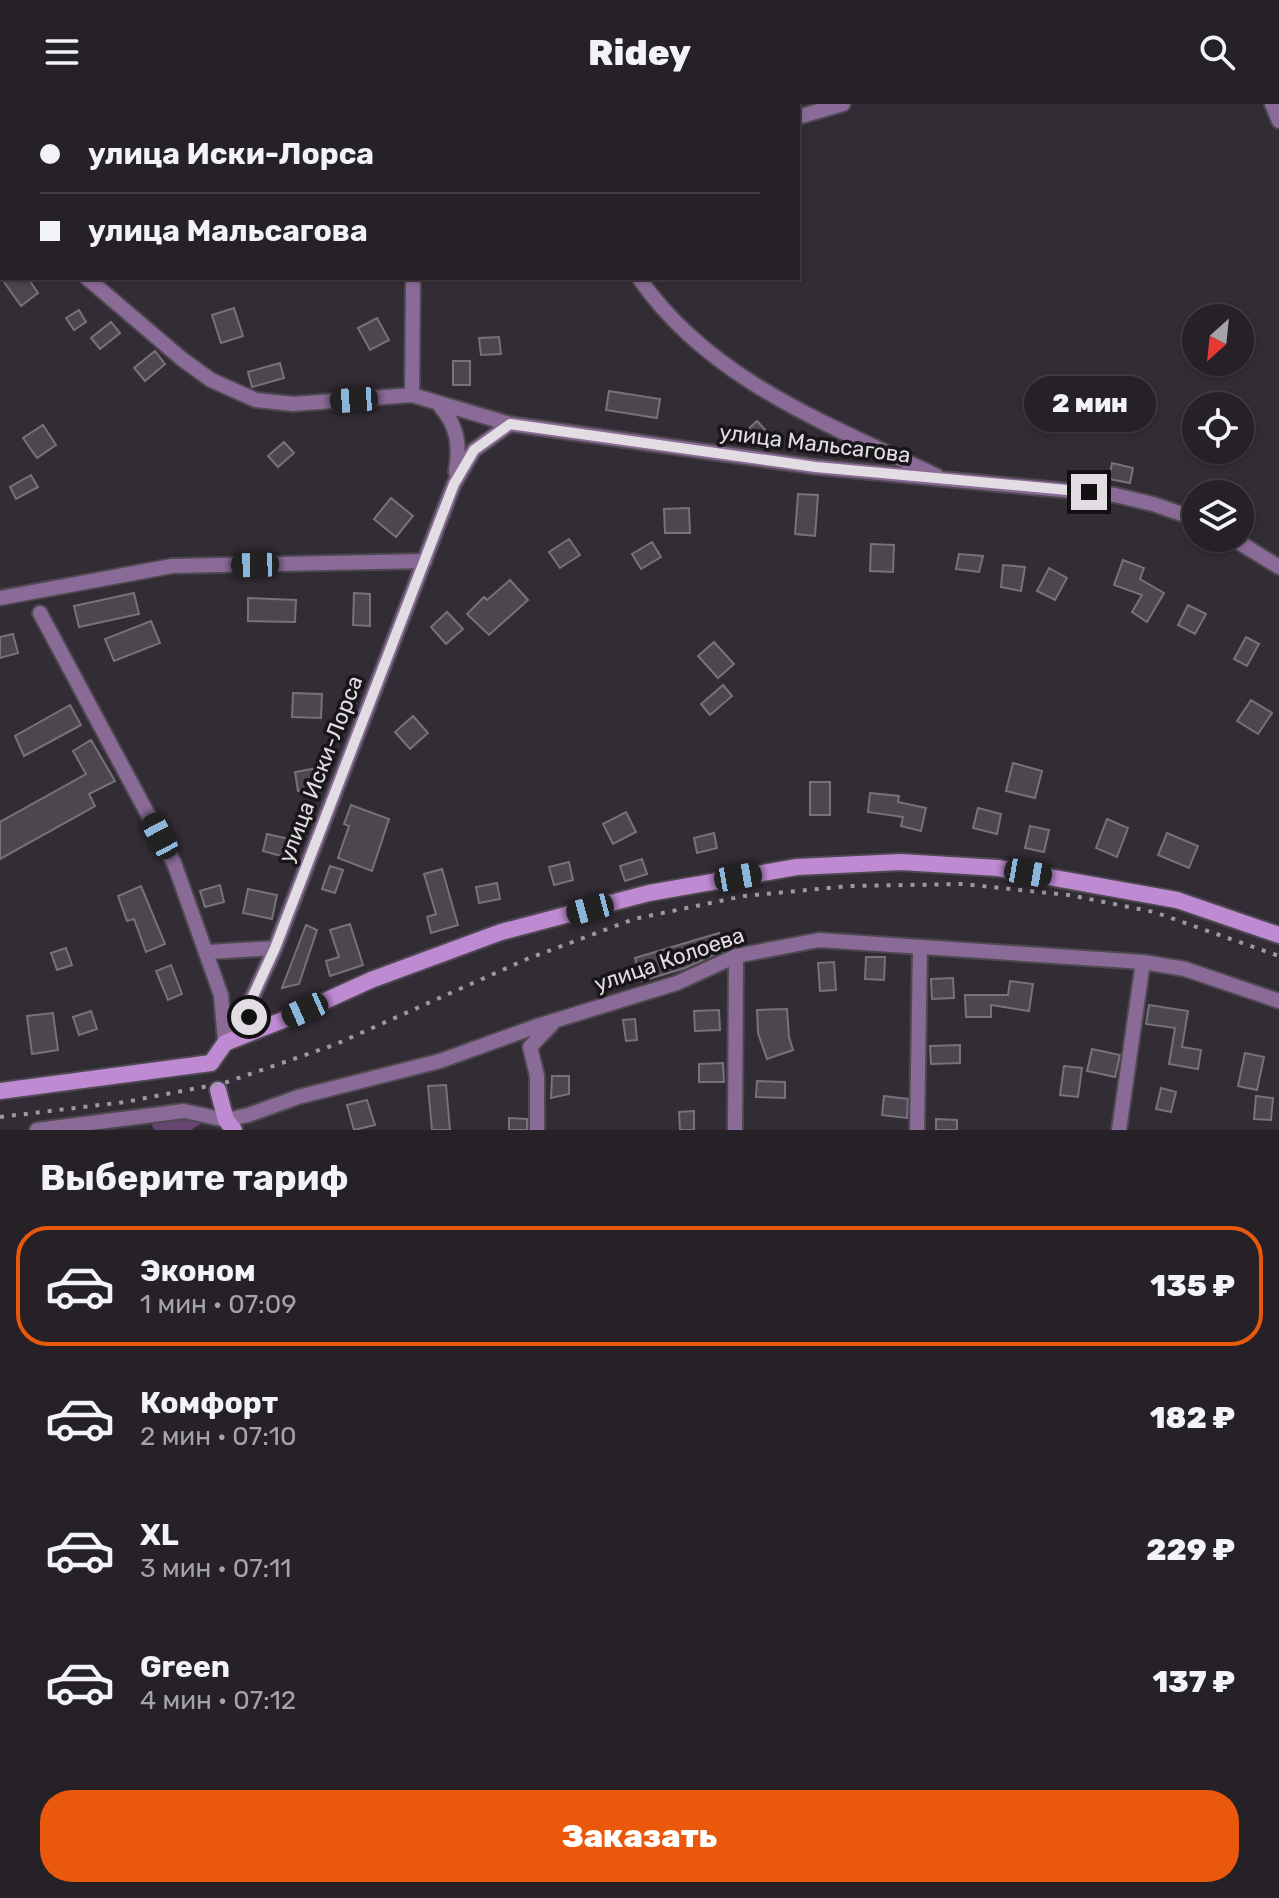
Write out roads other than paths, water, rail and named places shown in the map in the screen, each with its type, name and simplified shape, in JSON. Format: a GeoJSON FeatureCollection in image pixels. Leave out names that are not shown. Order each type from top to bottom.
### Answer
{"type":"FeatureCollection","features":[{"type":"Feature","properties":{"kind":"street"},"geometry":{"type":"LineString","coordinates":[[800,116],[843,104]]}},
{"type":"Feature","properties":{"kind":"street"},"geometry":{"type":"LineString","coordinates":[[1272,104],[1279,121]]}},
{"type":"Feature","properties":{"kind":"street"},"geometry":{"type":"LineString","coordinates":[[89,280],[191,366],[233,392],[256,400],[293,404],[412,395],[413,280]]}},
{"type":"Feature","properties":{"kind":"street"},"geometry":{"type":"LineString","coordinates":[[641,280],[686,335],[750,383],[949,481]]}},
{"type":"Feature","properties":{"kind":"street","name":"улица Мальсагова"},"geometry":{"type":"LineString","coordinates":[[412,395],[510,424],[816,467],[1115,495],[1182,514]]}},
{"type":"Feature","properties":{"kind":"street"},"geometry":{"type":"LineString","coordinates":[[439,405],[452,421],[458,441],[454,484]]}},
{"type":"Feature","properties":{"kind":"street"},"geometry":{"type":"LineString","coordinates":[[454,484],[474,450],[510,424]]}},
{"type":"Feature","properties":{"kind":"street","name":"улица Иски-Лорса"},"geometry":{"type":"LineString","coordinates":[[211,1063],[247,1009],[275,948],[454,484]]}},
{"type":"Feature","properties":{"kind":"street"},"geometry":{"type":"LineString","coordinates":[[1254,552],[1279,567]]}},
{"type":"Feature","properties":{"kind":"street"},"geometry":{"type":"LineString","coordinates":[[0,598],[172,566],[425,561]]}},
{"type":"Feature","properties":{"kind":"street"},"geometry":{"type":"LineString","coordinates":[[40,613],[174,863],[221,995],[225,1043],[371,980],[501,932],[649,893],[797,867],[901,862],[998,868],[1177,900],[1279,935]]}},
{"type":"Feature","properties":{"kind":"street","name":"улица Колоева"},"geometry":{"type":"LineString","coordinates":[[230,1127],[298,1097],[440,1061],[556,1020],[677,983],[736,956],[819,940],[1143,962],[1185,969],[1279,1001]]}},
{"type":"Feature","properties":{"kind":"street"},"geometry":{"type":"LineString","coordinates":[[208,952],[275,948]]}},
{"type":"Feature","properties":{"kind":"street"},"geometry":{"type":"LineString","coordinates":[[917,1130],[920,948]]}},
{"type":"Feature","properties":{"kind":"street"},"geometry":{"type":"LineString","coordinates":[[735,1130],[736,956]]}},
{"type":"Feature","properties":{"kind":"street"},"geometry":{"type":"LineString","coordinates":[[1119,1130],[1143,962]]}},
{"type":"Feature","properties":{"kind":"street"},"geometry":{"type":"LineString","coordinates":[[247,1009],[251,1021],[264,1027]]}},
{"type":"Feature","properties":{"kind":"street"},"geometry":{"type":"LineString","coordinates":[[537,1130],[537,1076],[530,1047],[556,1020]]}},
{"type":"Feature","properties":{"kind":"street"},"geometry":{"type":"LineString","coordinates":[[0,1091],[211,1063],[230,1127]]}},
{"type":"Feature","properties":{"kind":"street"},"geometry":{"type":"LineString","coordinates":[[37,1130],[184,1111],[230,1127]]}},
{"type":"Feature","properties":{"kind":"railway"},"geometry":{"type":"LineString","coordinates":[[0,1117],[125,1102],[224,1083],[334,1045],[527,959],[634,919],[744,896],[850,886],[962,884],[1069,895],[1154,912],[1279,956]]}}]}
